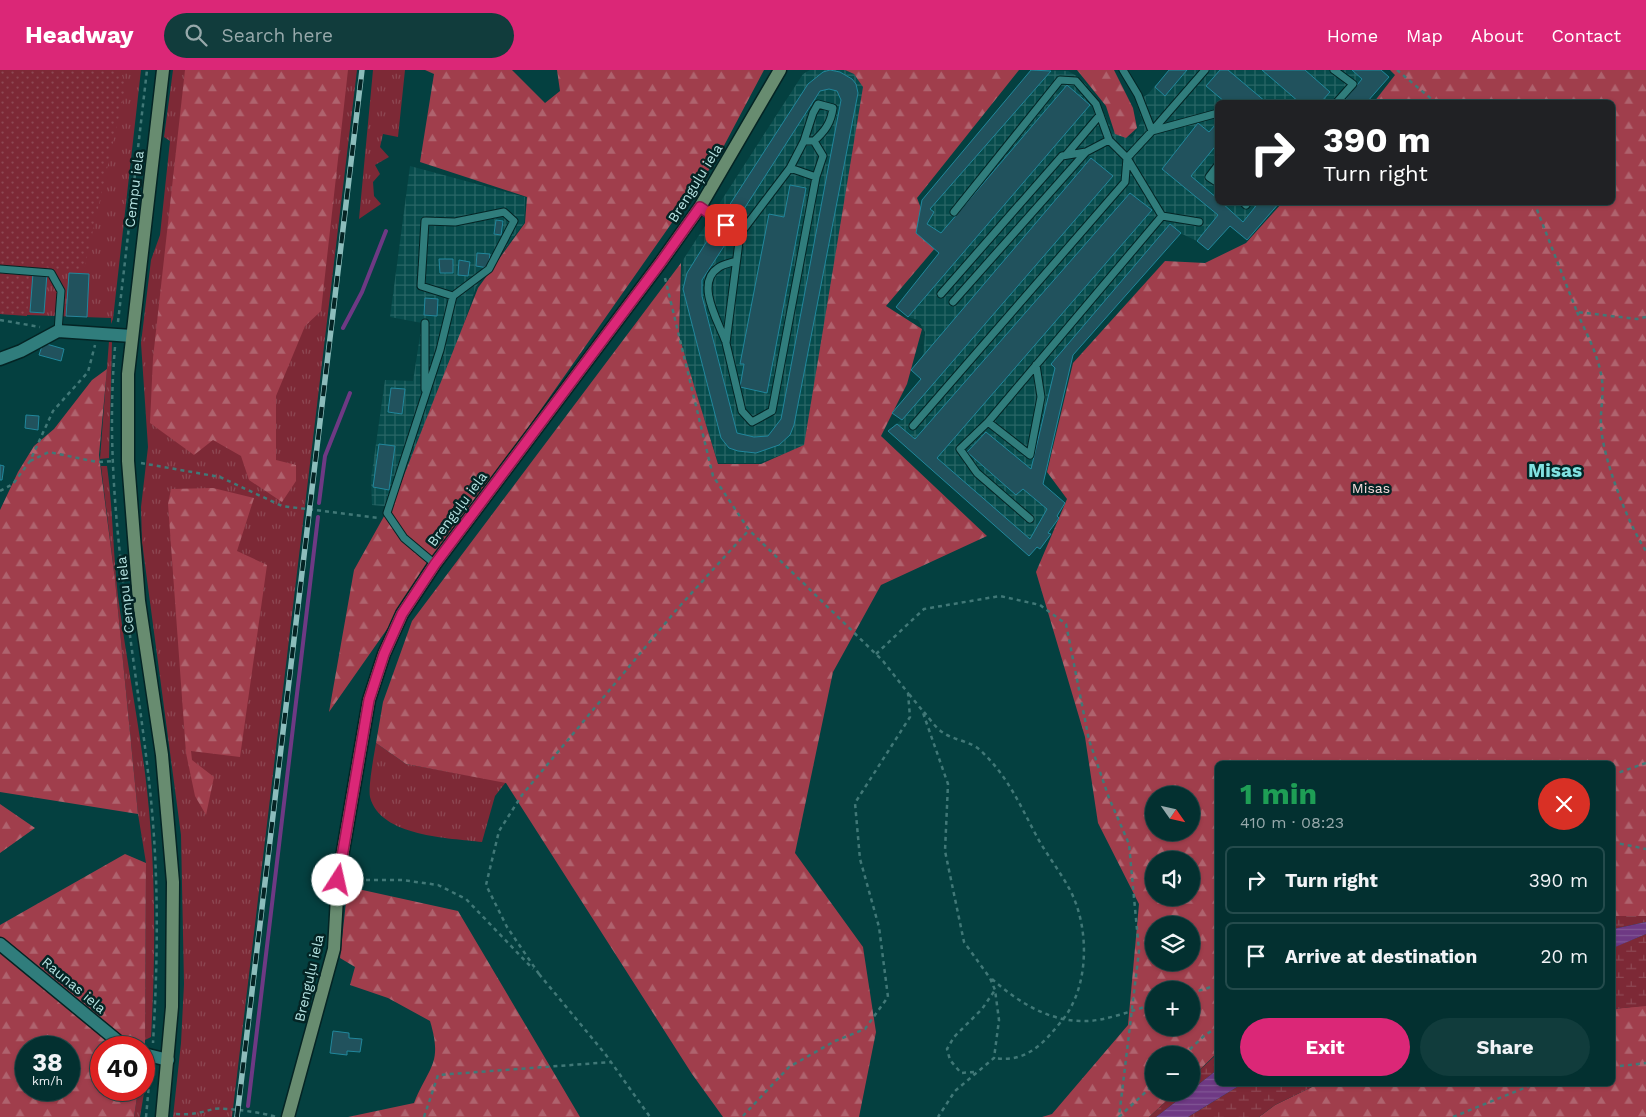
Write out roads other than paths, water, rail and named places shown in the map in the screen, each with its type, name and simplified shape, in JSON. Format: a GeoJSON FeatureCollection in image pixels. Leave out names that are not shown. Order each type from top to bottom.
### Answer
{"type":"FeatureCollection","features":[{"type":"Feature","properties":{"kind":"street","name":"Cempu iela"},"geometry":{"type":"LineString","coordinates":[[162,70],[128,374],[128,460],[139,601],[162,755],[170,825],[174,929],[172,1007],[162,1115]]}},
{"type":"Feature","properties":{"kind":"street","name":"Brenguļu iela"},"geometry":{"type":"LineString","coordinates":[[288,1117],[334,949],[338,880],[369,700],[384,654],[402,614],[435,564],[700,207],[780,70]]}},
{"type":"Feature","properties":{"kind":"street"},"geometry":{"type":"LineString","coordinates":[[0,359],[21,351],[58,331],[132,336]]}},
{"type":"Feature","properties":{"kind":"street","name":"Raunas iela"},"geometry":{"type":"LineString","coordinates":[[0,944],[112,1036]]}},
{"type":"Feature","properties":{"kind":"street"},"geometry":{"type":"LineString","coordinates":[[155,1057],[168,1060]]}},
{"type":"Feature","properties":{"kind":"lane"},"geometry":{"type":"LineString","coordinates":[[1123,70],[1138,95],[1152,131]]}},
{"type":"Feature","properties":{"kind":"lane"},"geometry":{"type":"LineString","coordinates":[[913,426],[1125,182],[1127,158],[1205,70]]}},
{"type":"Feature","properties":{"kind":"lane"},"geometry":{"type":"LineString","coordinates":[[1334,70],[1353,84],[1339,100]]}},
{"type":"Feature","properties":{"kind":"lane"},"geometry":{"type":"LineString","coordinates":[[954,212],[1060,80],[1076,81],[1096,104],[1109,140],[1127,158],[1162,216],[1199,222]]}},
{"type":"Feature","properties":{"kind":"lane"},"geometry":{"type":"LineString","coordinates":[[726,342],[740,234],[790,168],[804,141],[818,104],[826,104],[833,108],[831,120],[826,130],[814,141],[804,141]]}},
{"type":"Feature","properties":{"kind":"lane"},"geometry":{"type":"LineString","coordinates":[[1152,131],[1215,114]]}},
{"type":"Feature","properties":{"kind":"lane"},"geometry":{"type":"LineString","coordinates":[[1066,155],[1100,115]]}},
{"type":"Feature","properties":{"kind":"lane"},"geometry":{"type":"LineString","coordinates":[[941,294],[1062,156],[1086,152],[1109,140]]}},
{"type":"Feature","properties":{"kind":"lane"},"geometry":{"type":"LineString","coordinates":[[736,261],[718,267],[709,276],[708,293],[726,342],[742,411],[752,422],[772,412],[816,177],[823,156],[814,141]]}},
{"type":"Feature","properties":{"kind":"lane"},"geometry":{"type":"LineString","coordinates":[[952,302],[1086,152]]}},
{"type":"Feature","properties":{"kind":"lane"},"geometry":{"type":"LineString","coordinates":[[790,168],[816,177]]}},
{"type":"Feature","properties":{"kind":"lane"},"geometry":{"type":"LineString","coordinates":[[1215,169],[1209,176],[1215,181]]}},
{"type":"Feature","properties":{"kind":"lane"},"geometry":{"type":"LineString","coordinates":[[700,207],[740,234]]}},
{"type":"Feature","properties":{"kind":"lane"},"geometry":{"type":"LineString","coordinates":[[435,564],[404,538],[387,513],[440,350],[453,296],[489,269],[514,221],[504,212],[455,222],[425,221],[422,286],[453,296]]}},
{"type":"Feature","properties":{"kind":"lane"},"geometry":{"type":"LineString","coordinates":[[1030,519],[977,473],[960,449],[988,422],[1162,216]]}},
{"type":"Feature","properties":{"kind":"lane"},"geometry":{"type":"LineString","coordinates":[[0,269],[51,273],[61,291],[58,331]]}},
{"type":"Feature","properties":{"kind":"lane"},"geometry":{"type":"LineString","coordinates":[[425,323],[425,396]]}},
{"type":"Feature","properties":{"kind":"lane"},"geometry":{"type":"LineString","coordinates":[[988,422],[1030,454],[1041,397],[1036,365]]}},
{"type":"Feature","properties":{"kind":"waterway"},"geometry":{"type":"LineString","coordinates":[[343,328],[362,292],[386,231]]}},
{"type":"Feature","properties":{"kind":"waterway"},"geometry":{"type":"LineString","coordinates":[[319,503],[325,456],[350,393]]}},
{"type":"Feature","properties":{"kind":"waterway"},"geometry":{"type":"LineString","coordinates":[[248,1106],[318,517]]}},
{"type":"Feature","properties":{"kind":"railway"},"geometry":{"type":"LineString","coordinates":[[237,1117],[362,70]]}},
{"type":"Feature","properties":{"kind":"district","name":"Misas"},"geometry":{"type":"Point","coordinates":[1555,470]}}]}
